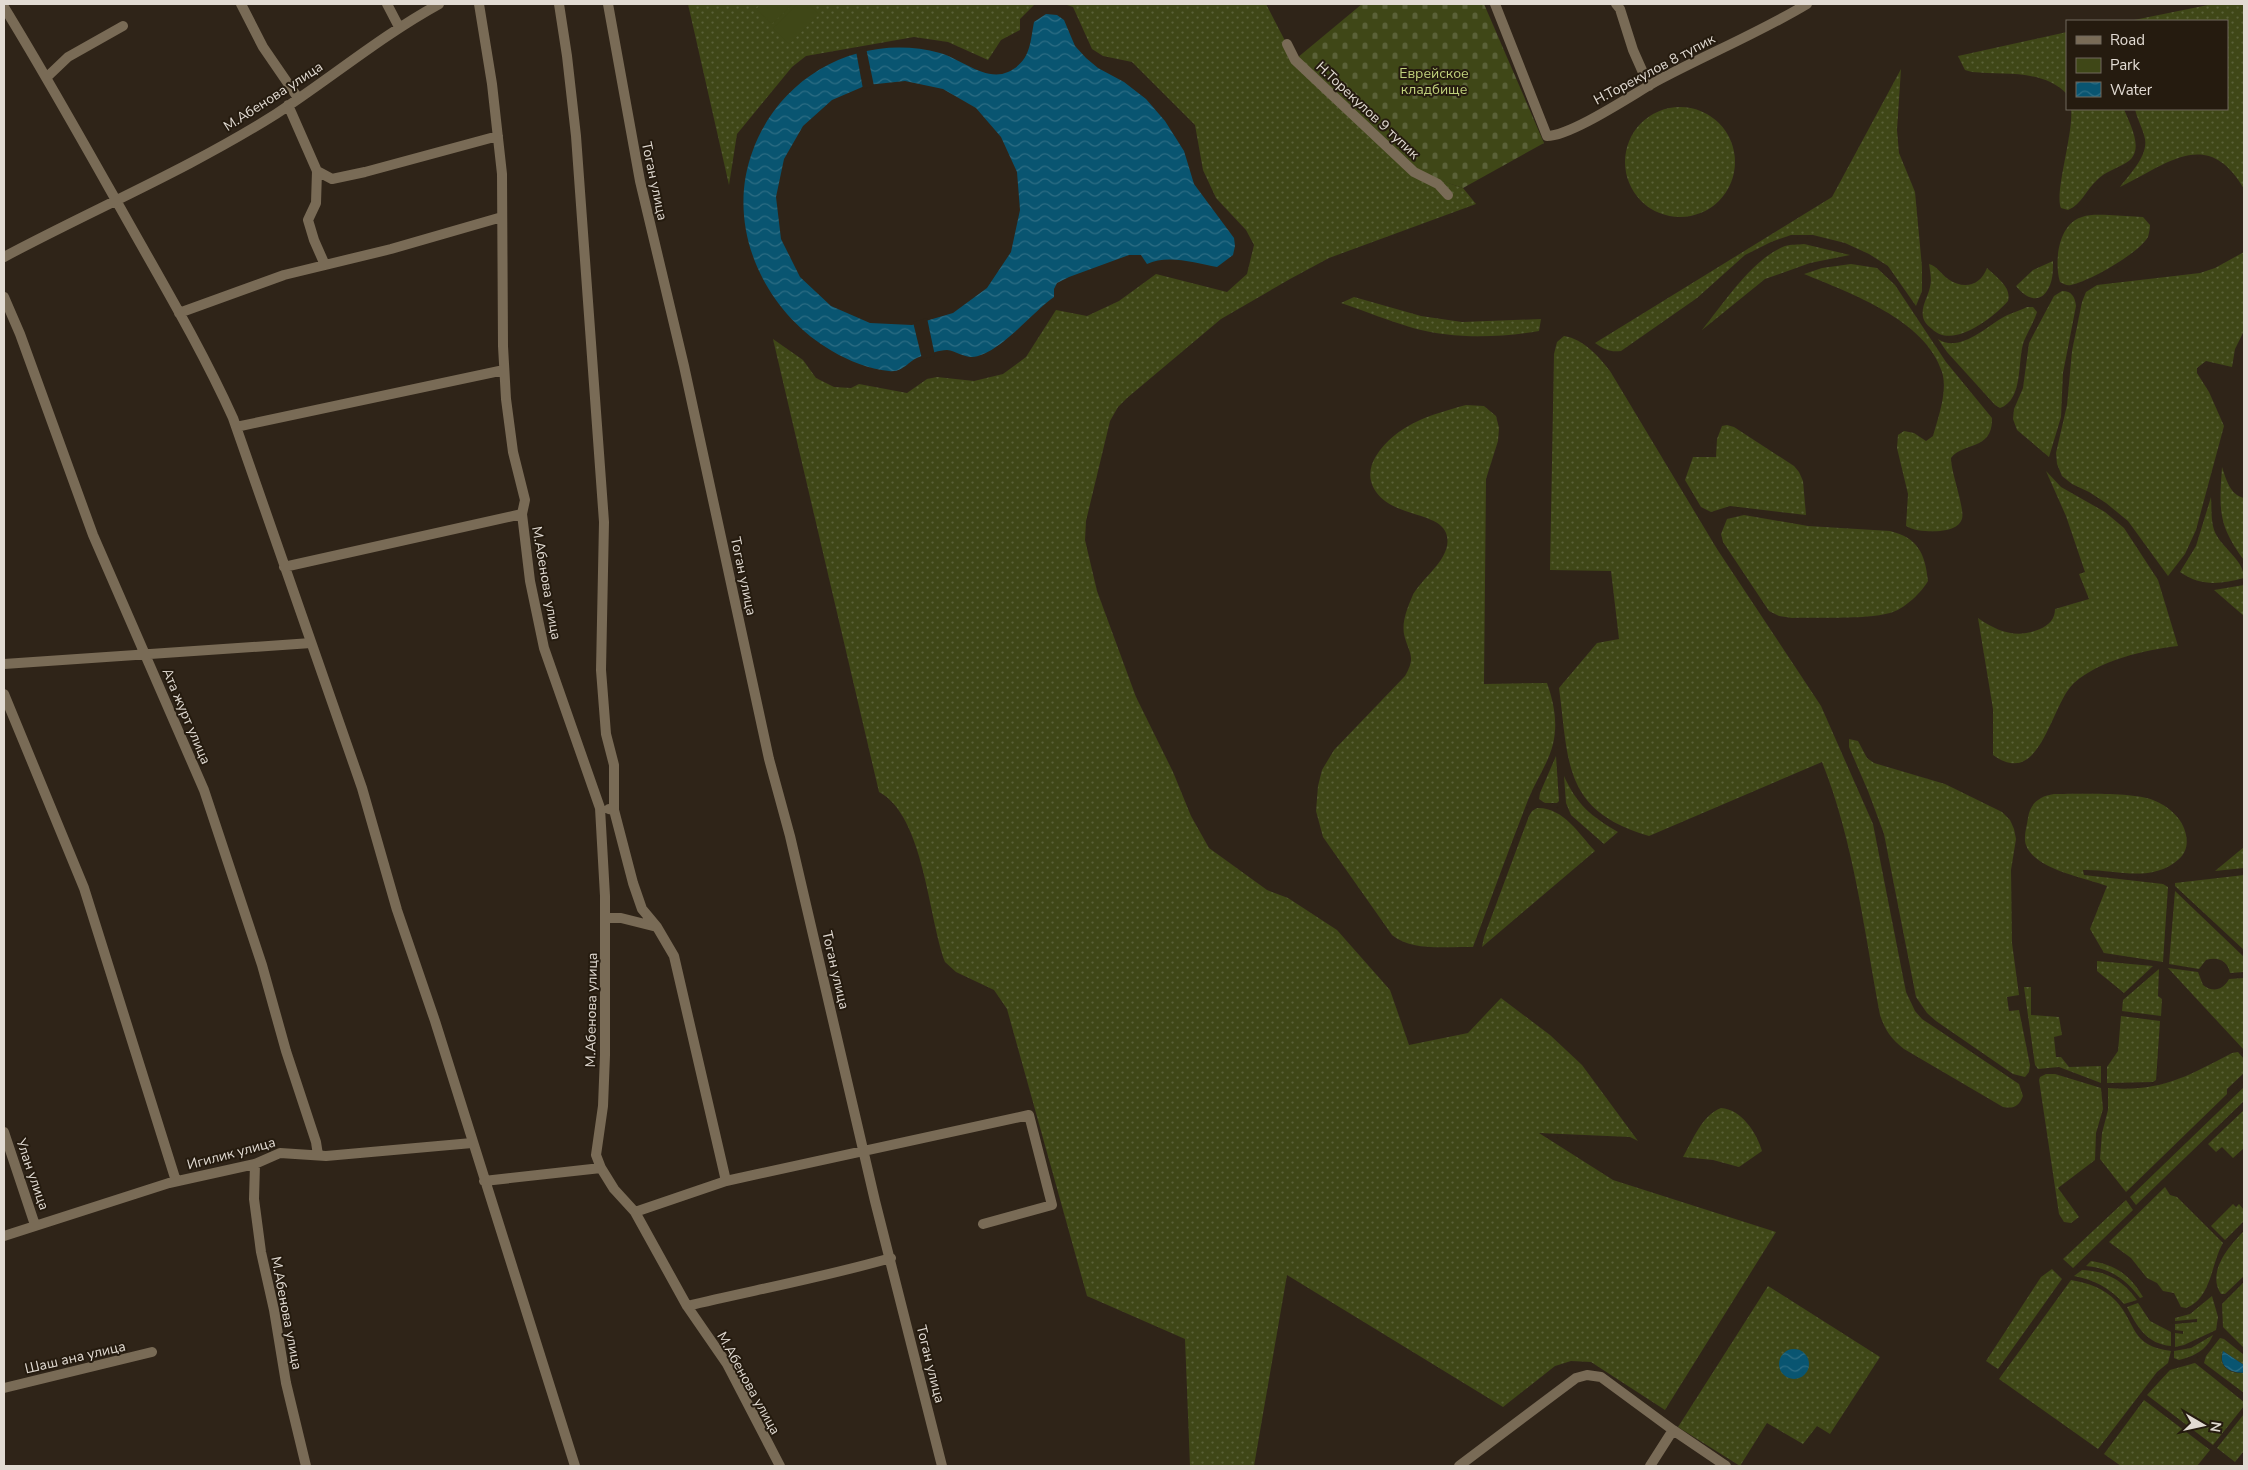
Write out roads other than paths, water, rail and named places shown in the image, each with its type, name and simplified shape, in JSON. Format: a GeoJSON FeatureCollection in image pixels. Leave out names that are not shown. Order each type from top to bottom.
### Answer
{"type":"FeatureCollection","features":[{"type":"Feature","properties":{"kind":"street"},"geometry":{"type":"LineString","coordinates":[[240,4],[263,47],[298,98]]}},
{"type":"Feature","properties":{"kind":"street"},"geometry":{"type":"LineString","coordinates":[[387,4],[399,27]]}},
{"type":"Feature","properties":{"kind":"street","name":"М.Абенова улица"},"geometry":{"type":"LineString","coordinates":[[4,257],[205,155],[288,105],[399,27],[439,4]]}},
{"type":"Feature","properties":{"kind":"street","name":"М.Абенова улица"},"geometry":{"type":"LineString","coordinates":[[479,4],[502,174],[504,370],[513,452],[525,500],[522,514],[530,581],[544,648],[600,808],[606,918],[603,1106],[596,1155],[601,1168],[614,1188],[634,1212],[687,1306],[727,1364],[780,1466]]}},
{"type":"Feature","properties":{"kind":"street"},"geometry":{"type":"LineString","coordinates":[[559,4],[576,136],[603,512],[601,670],[606,734],[614,765],[614,810],[633,883],[642,909],[657,927],[674,956],[726,1181]]}},
{"type":"Feature","properties":{"kind":"street","name":"Тоган улица"},"geometry":{"type":"LineString","coordinates":[[608,4],[640,181],[684,366],[769,759],[790,836],[876,1201],[942,1466]]}},
{"type":"Feature","properties":{"kind":"street","name":"Н.Торекулов 8 тупик"},"geometry":{"type":"LineString","coordinates":[[1495,4],[1547,136],[1554,136],[1576,126],[1808,4]]}},
{"type":"Feature","properties":{"kind":"street"},"geometry":{"type":"LineString","coordinates":[[1616,4],[1649,86]]}},
{"type":"Feature","properties":{"kind":"street"},"geometry":{"type":"LineString","coordinates":[[4,7],[47,77],[179,313],[216,381],[236,427],[362,788],[397,910],[435,1021],[575,1466]]}},
{"type":"Feature","properties":{"kind":"street"},"geometry":{"type":"LineString","coordinates":[[47,77],[68,57],[123,26]]}},
{"type":"Feature","properties":{"kind":"street","name":"Н.Торекулов 9 тупик"},"geometry":{"type":"LineString","coordinates":[[1287,44],[1295,60],[1414,172],[1438,184],[1448,195]]}},
{"type":"Feature","properties":{"kind":"street"},"geometry":{"type":"LineString","coordinates":[[288,105],[317,171],[316,203],[308,220],[325,265]]}},
{"type":"Feature","properties":{"kind":"street"},"geometry":{"type":"LineString","coordinates":[[317,171],[332,179],[498,136]]}},
{"type":"Feature","properties":{"kind":"street"},"geometry":{"type":"LineString","coordinates":[[179,313],[284,275],[391,249],[502,217]]}},
{"type":"Feature","properties":{"kind":"street","name":"Ата журт улица"},"geometry":{"type":"LineString","coordinates":[[4,296],[20,334],[93,535],[204,790],[262,965],[286,1051],[316,1142],[318,1155]]}},
{"type":"Feature","properties":{"kind":"street"},"geometry":{"type":"LineString","coordinates":[[236,427],[504,370]]}},
{"type":"Feature","properties":{"kind":"street","name":"М.Абенова улица"},"geometry":{"type":"LineString","coordinates":[[284,567],[522,514]]}},
{"type":"Feature","properties":{"kind":"street"},"geometry":{"type":"LineString","coordinates":[[4,664],[146,655],[240,646],[312,643]]}},
{"type":"Feature","properties":{"kind":"street"},"geometry":{"type":"LineString","coordinates":[[4,694],[84,888],[176,1182]]}},
{"type":"Feature","properties":{"kind":"street"},"geometry":{"type":"LineString","coordinates":[[600,808],[614,810]]}},
{"type":"Feature","properties":{"kind":"street"},"geometry":{"type":"LineString","coordinates":[[606,918],[621,918],[657,927]]}},
{"type":"Feature","properties":{"kind":"street"},"geometry":{"type":"LineString","coordinates":[[634,1212],[726,1181],[1029,1115],[1052,1205],[983,1224]]}},
{"type":"Feature","properties":{"kind":"street","name":"Улан улица"},"geometry":{"type":"LineString","coordinates":[[4,1132],[35,1226]]}},
{"type":"Feature","properties":{"kind":"street","name":"Игилик улица"},"geometry":{"type":"LineString","coordinates":[[4,1236],[176,1182],[255,1164],[280,1153],[318,1155],[472,1143]]}},
{"type":"Feature","properties":{"kind":"street","name":"М.Абенова улица"},"geometry":{"type":"LineString","coordinates":[[255,1164],[254,1199],[261,1252],[274,1310],[286,1382],[306,1466]]}},
{"type":"Feature","properties":{"kind":"street"},"geometry":{"type":"LineString","coordinates":[[484,1181],[601,1168]]}},
{"type":"Feature","properties":{"kind":"street"},"geometry":{"type":"LineString","coordinates":[[687,1306],[844,1271],[891,1258]]}},
{"type":"Feature","properties":{"kind":"street","name":"Шаш ана улица"},"geometry":{"type":"LineString","coordinates":[[4,1388],[152,1352]]}},
{"type":"Feature","properties":{"kind":"street"},"geometry":{"type":"LineString","coordinates":[[1459,1466],[1576,1378],[1587,1375],[1601,1377],[1726,1466]]}},
{"type":"Feature","properties":{"kind":"street"},"geometry":{"type":"LineString","coordinates":[[1650,1466],[1673,1430]]}},
{"type":"Feature","properties":{"kind":"water"},"geometry":{"type":"Polygon","coordinates":[[[1046,14],[1057,15],[1064,20],[1075,46],[1086,58],[1098,68],[1124,82],[1146,99],[1165,121],[1184,151],[1194,184],[1234,238],[1233,255],[1217,267],[1172,260],[1155,261],[1147,264],[1141,255],[1129,255],[1069,277],[1057,283],[1054,289],[1054,297],[1004,342],[982,355],[969,357],[947,350],[941,351],[917,358],[899,370],[889,371],[859,364],[832,351],[808,334],[787,314],[769,290],[756,264],[747,237],[744,208],[745,179],[753,150],[766,123],[783,100],[804,80],[828,65],[854,54],[882,49],[911,48],[940,53],[982,72],[1000,74],[1008,72],[1016,68],[1025,57],[1030,44],[1034,22],[1046,14]],[[905,81],[867,85],[832,100],[803,126],[784,159],[776,197],[781,239],[800,277],[831,306],[870,323],[912,325],[953,313],[987,288],[1011,252],[1020,210],[1017,172],[1001,137],[976,108],[943,89],[905,81]]]}},
{"type":"Feature","properties":{"kind":"water"},"geometry":{"type":"Polygon","coordinates":[[[1794,1349],[1805,1353],[1809,1364],[1805,1375],[1794,1379],[1783,1375],[1779,1364],[1783,1353],[1794,1349]]]}},
{"type":"Feature","properties":{"kind":"water"},"geometry":{"type":"Polygon","coordinates":[[[2223,1351],[2244,1365],[2244,1373],[2234,1372],[2226,1368],[2222,1361],[2223,1351]]]}},
{"type":"Feature","properties":{"kind":"park label","name":"Еврейское кладбище"},"geometry":{"type":"Point","coordinates":[1434,82]}}]}
